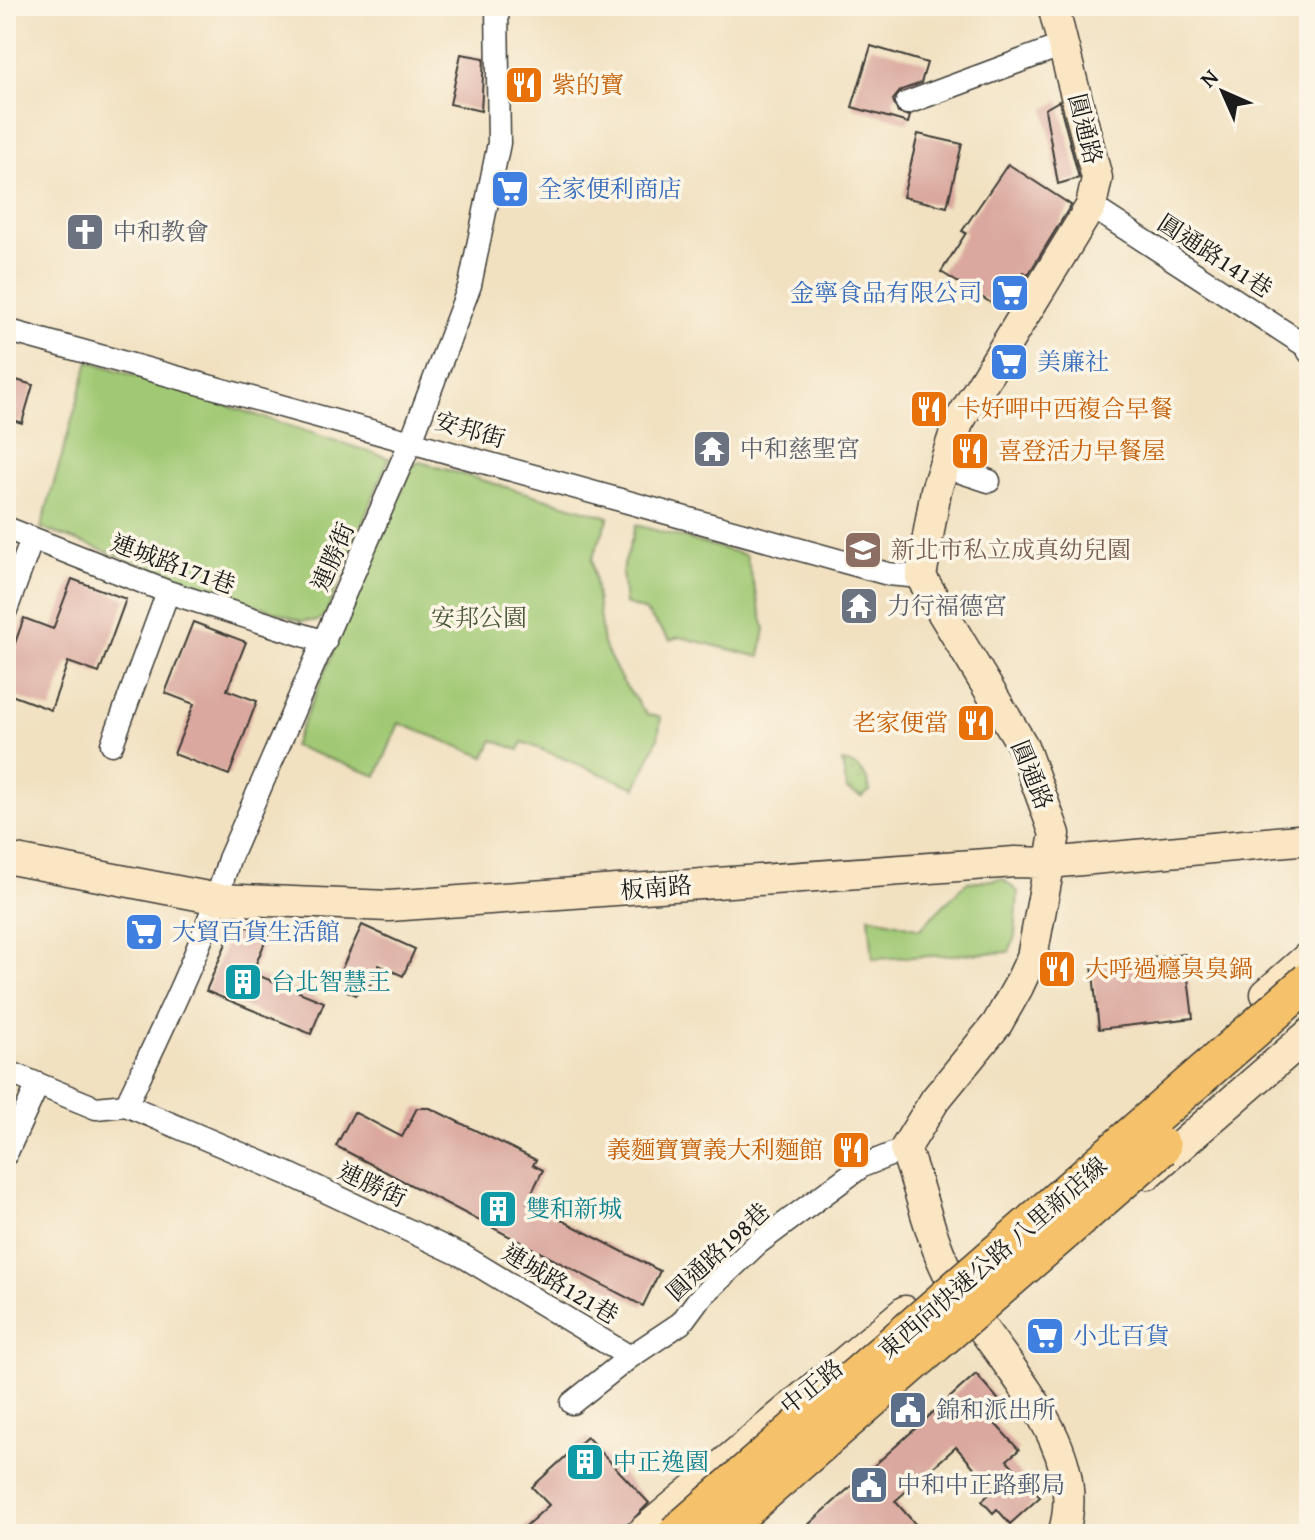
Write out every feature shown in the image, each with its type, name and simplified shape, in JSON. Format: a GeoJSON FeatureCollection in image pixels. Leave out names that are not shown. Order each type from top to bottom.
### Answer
{"type":"FeatureCollection","features":[{"type":"Feature","properties":{"kind":"highway","name":"東西向快速公路 八里新店線"},"geometry":{"type":"LineString","coordinates":[[676,1534],[1309,981]]}},
{"type":"Feature","properties":{"kind":"highway","name":"東西向快速公路 八里新店線"},"geometry":{"type":"LineString","coordinates":[[716,1534],[1309,1017]]}},
{"type":"Feature","properties":{"kind":"street","name":"連勝街"},"geometry":{"type":"LineString","coordinates":[[126,1105],[218,899],[229,859],[411,441],[470,285],[499,143],[497,6]]}},
{"type":"Feature","properties":{"kind":"street","name":"圓通路"},"geometry":{"type":"LineString","coordinates":[[905,1149],[935,1100],[997,1024],[1018,987],[1032,957],[1055,834],[1023,746],[921,577],[943,466],[958,423],[1091,206],[1097,178],[1053,6]]}},
{"type":"Feature","properties":{"kind":"street"},"geometry":{"type":"LineString","coordinates":[[907,103],[1063,45]]}},
{"type":"Feature","properties":{"kind":"street","name":"圓通路141巷"},"geometry":{"type":"LineString","coordinates":[[1091,206],[1306,346],[1309,352]]}},
{"type":"Feature","properties":{"kind":"street","name":"安邦街"},"geometry":{"type":"LineString","coordinates":[[6,330],[888,574],[921,577]]}},
{"type":"Feature","properties":{"kind":"street"},"geometry":{"type":"LineString","coordinates":[[943,466],[989,481]]}},
{"type":"Feature","properties":{"kind":"street","name":"連城路171巷"},"geometry":{"type":"LineString","coordinates":[[6,528],[168,592],[325,642]]}},
{"type":"Feature","properties":{"kind":"street"},"geometry":{"type":"LineString","coordinates":[[6,610],[32,539]]}},
{"type":"Feature","properties":{"kind":"street"},"geometry":{"type":"LineString","coordinates":[[112,744],[168,592]]}},
{"type":"Feature","properties":{"kind":"street","name":"板南路"},"geometry":{"type":"LineString","coordinates":[[6,858],[218,899],[389,906],[599,893],[794,876],[1015,862],[1049,863],[1309,839]]}},
{"type":"Feature","properties":{"kind":"street","name":"中正路"},"geometry":{"type":"LineString","coordinates":[[640,1534],[792,1403],[949,1275],[1309,956]]}},
{"type":"Feature","properties":{"kind":"street","name":"中正路"},"geometry":{"type":"LineString","coordinates":[[742,1534],[970,1314],[1309,997]]}},
{"type":"Feature","properties":{"kind":"street","name":"中正路"},"geometry":{"type":"LineString","coordinates":[[696,1534],[900,1364],[970,1314],[1309,1034]]}},
{"type":"Feature","properties":{"kind":"street","name":"連勝街"},"geometry":{"type":"LineString","coordinates":[[6,1071],[96,1108],[126,1105],[291,1175],[463,1256]]}},
{"type":"Feature","properties":{"kind":"street"},"geometry":{"type":"LineString","coordinates":[[6,1154],[38,1084]]}},
{"type":"Feature","properties":{"kind":"street"},"geometry":{"type":"LineString","coordinates":[[905,1149],[949,1275],[970,1314],[1048,1423],[1062,1460],[1069,1498],[1063,1534]]}},
{"type":"Feature","properties":{"kind":"street","name":"圓通路198巷"},"geometry":{"type":"LineString","coordinates":[[572,1403],[630,1357],[681,1323],[698,1300],[757,1244],[862,1166],[905,1149]]}},
{"type":"Feature","properties":{"kind":"street","name":"連城路121巷"},"geometry":{"type":"LineString","coordinates":[[463,1256],[630,1357]]}},
{"type":"Feature","properties":{"kind":"green space"},"geometry":{"type":"Polygon","coordinates":[[[89,361],[389,458],[326,614],[317,621],[301,621],[41,528],[89,361]]]}},
{"type":"Feature","properties":{"kind":"green space","name":"安邦公園"},"geometry":{"type":"Polygon","coordinates":[[[420,462],[609,517],[592,559],[603,644],[622,681],[647,715],[661,717],[658,738],[636,788],[523,742],[519,750],[493,740],[485,757],[399,723],[377,776],[293,746],[413,465],[420,462]]]}},
{"type":"Feature","properties":{"kind":"green space"},"geometry":{"type":"Polygon","coordinates":[[[636,525],[746,555],[765,629],[760,657],[680,637],[670,640],[645,611],[625,604],[622,571],[636,525]]]}},
{"type":"Feature","properties":{"kind":"green space"},"geometry":{"type":"Polygon","coordinates":[[[842,762],[853,765],[864,775],[870,791],[862,797],[847,790],[842,762]]]}},
{"type":"Feature","properties":{"kind":"green space"},"geometry":{"type":"Polygon","coordinates":[[[1003,879],[1018,892],[1015,936],[1009,952],[873,959],[869,916],[920,929],[967,882],[1003,879]]]}},
{"type":"Feature","properties":{"kind":"building"},"geometry":{"type":"Polygon","coordinates":[[[871,46],[927,63],[921,83],[901,90],[893,100],[898,113],[910,116],[908,123],[852,107],[871,46]]]}},
{"type":"Feature","properties":{"kind":"building"},"geometry":{"type":"Polygon","coordinates":[[[461,54],[484,58],[481,111],[450,104],[461,54]]]}},
{"type":"Feature","properties":{"kind":"building"},"geometry":{"type":"Polygon","coordinates":[[[1059,101],[1079,178],[1058,184],[1045,109],[1059,101]]]}},
{"type":"Feature","properties":{"kind":"building"},"geometry":{"type":"Polygon","coordinates":[[[918,134],[962,144],[947,207],[903,197],[918,134]]]}},
{"type":"Feature","properties":{"kind":"building"},"geometry":{"type":"Polygon","coordinates":[[[1008,164],[1071,205],[1028,275],[1024,272],[1001,309],[941,272],[966,233],[962,231],[1008,164]]]}},
{"type":"Feature","properties":{"kind":"building"},"geometry":{"type":"Polygon","coordinates":[[[6,377],[33,385],[22,423],[6,418],[6,377]]]}},
{"type":"Feature","properties":{"kind":"building"},"geometry":{"type":"Polygon","coordinates":[[[72,579],[126,599],[99,673],[68,662],[51,710],[6,693],[6,668],[24,618],[53,629],[72,579]]]}},
{"type":"Feature","properties":{"kind":"building"},"geometry":{"type":"Polygon","coordinates":[[[193,622],[246,642],[227,690],[257,701],[229,775],[174,754],[194,704],[165,693],[193,622]]]}},
{"type":"Feature","properties":{"kind":"building","name":"台北智慧王"},"geometry":{"type":"Polygon","coordinates":[[[235,922],[268,935],[252,973],[324,1002],[311,1034],[206,991],[235,922]]]}},
{"type":"Feature","properties":{"kind":"building"},"geometry":{"type":"Polygon","coordinates":[[[362,925],[415,949],[403,976],[379,965],[368,990],[360,986],[356,995],[334,985],[362,925]]]}},
{"type":"Feature","properties":{"kind":"building"},"geometry":{"type":"Polygon","coordinates":[[[1185,954],[1193,1018],[1099,1029],[1092,965],[1185,954]]]}},
{"type":"Feature","properties":{"kind":"building","name":"雙和新城"},"geometry":{"type":"Polygon","coordinates":[[[417,1108],[430,1108],[536,1160],[533,1165],[543,1170],[527,1202],[660,1271],[643,1306],[336,1146],[354,1112],[402,1137],[417,1108]]]}},
{"type":"Feature","properties":{"kind":"building"},"geometry":{"type":"Polygon","coordinates":[[[976,1374],[1004,1406],[990,1418],[1019,1450],[1007,1460],[1040,1497],[1010,1524],[997,1509],[993,1513],[982,1501],[990,1493],[983,1482],[985,1480],[956,1447],[895,1501],[924,1534],[816,1534],[808,1525],[976,1374]]]}},
{"type":"Feature","properties":{"kind":"building","name":"中正逸園"},"geometry":{"type":"Polygon","coordinates":[[[587,1437],[649,1503],[619,1534],[517,1534],[549,1505],[532,1487],[587,1437]]]}},
{"type":"Feature","properties":{"kind":"place","name":"紫的寶"},"geometry":{"type":"Point","coordinates":[524,85]}},
{"type":"Feature","properties":{"kind":"place","name":"全家便利商店"},"geometry":{"type":"Point","coordinates":[510,189]}},
{"type":"Feature","properties":{"kind":"place","name":"中和教會"},"geometry":{"type":"Point","coordinates":[85,232]}},
{"type":"Feature","properties":{"kind":"place","name":"金寧食品有限公司"},"geometry":{"type":"Point","coordinates":[1010,293]}},
{"type":"Feature","properties":{"kind":"place","name":"美廉社"},"geometry":{"type":"Point","coordinates":[1009,362]}},
{"type":"Feature","properties":{"kind":"place","name":"卡好呷中西複合早餐"},"geometry":{"type":"Point","coordinates":[929,409]}},
{"type":"Feature","properties":{"kind":"place","name":"中和慈聖宮"},"geometry":{"type":"Point","coordinates":[712,449]}},
{"type":"Feature","properties":{"kind":"place","name":"喜登活力早餐屋"},"geometry":{"type":"Point","coordinates":[970,451]}},
{"type":"Feature","properties":{"kind":"place","name":"新北市私立成真幼兒園"},"geometry":{"type":"Point","coordinates":[863,550]}},
{"type":"Feature","properties":{"kind":"place","name":"力行福德宮"},"geometry":{"type":"Point","coordinates":[859,606]}},
{"type":"Feature","properties":{"kind":"place","name":"老家便當"},"geometry":{"type":"Point","coordinates":[976,723]}},
{"type":"Feature","properties":{"kind":"place","name":"大貿百貨生活館"},"geometry":{"type":"Point","coordinates":[144,932]}},
{"type":"Feature","properties":{"kind":"place","name":"大呼過癮臭臭鍋"},"geometry":{"type":"Point","coordinates":[1057,969]}},
{"type":"Feature","properties":{"kind":"place","name":"台北智慧王"},"geometry":{"type":"Point","coordinates":[243,982]}},
{"type":"Feature","properties":{"kind":"place","name":"義麵寶寶義大利麵館"},"geometry":{"type":"Point","coordinates":[851,1150]}},
{"type":"Feature","properties":{"kind":"place","name":"雙和新城"},"geometry":{"type":"Point","coordinates":[498,1209]}},
{"type":"Feature","properties":{"kind":"place","name":"小北百貨"},"geometry":{"type":"Point","coordinates":[1045,1336]}},
{"type":"Feature","properties":{"kind":"place","name":"錦和派出所"},"geometry":{"type":"Point","coordinates":[908,1410]}},
{"type":"Feature","properties":{"kind":"place","name":"中正逸園"},"geometry":{"type":"Point","coordinates":[585,1462]}},
{"type":"Feature","properties":{"kind":"place","name":"中和中正路郵局"},"geometry":{"type":"Point","coordinates":[869,1485]}}]}
